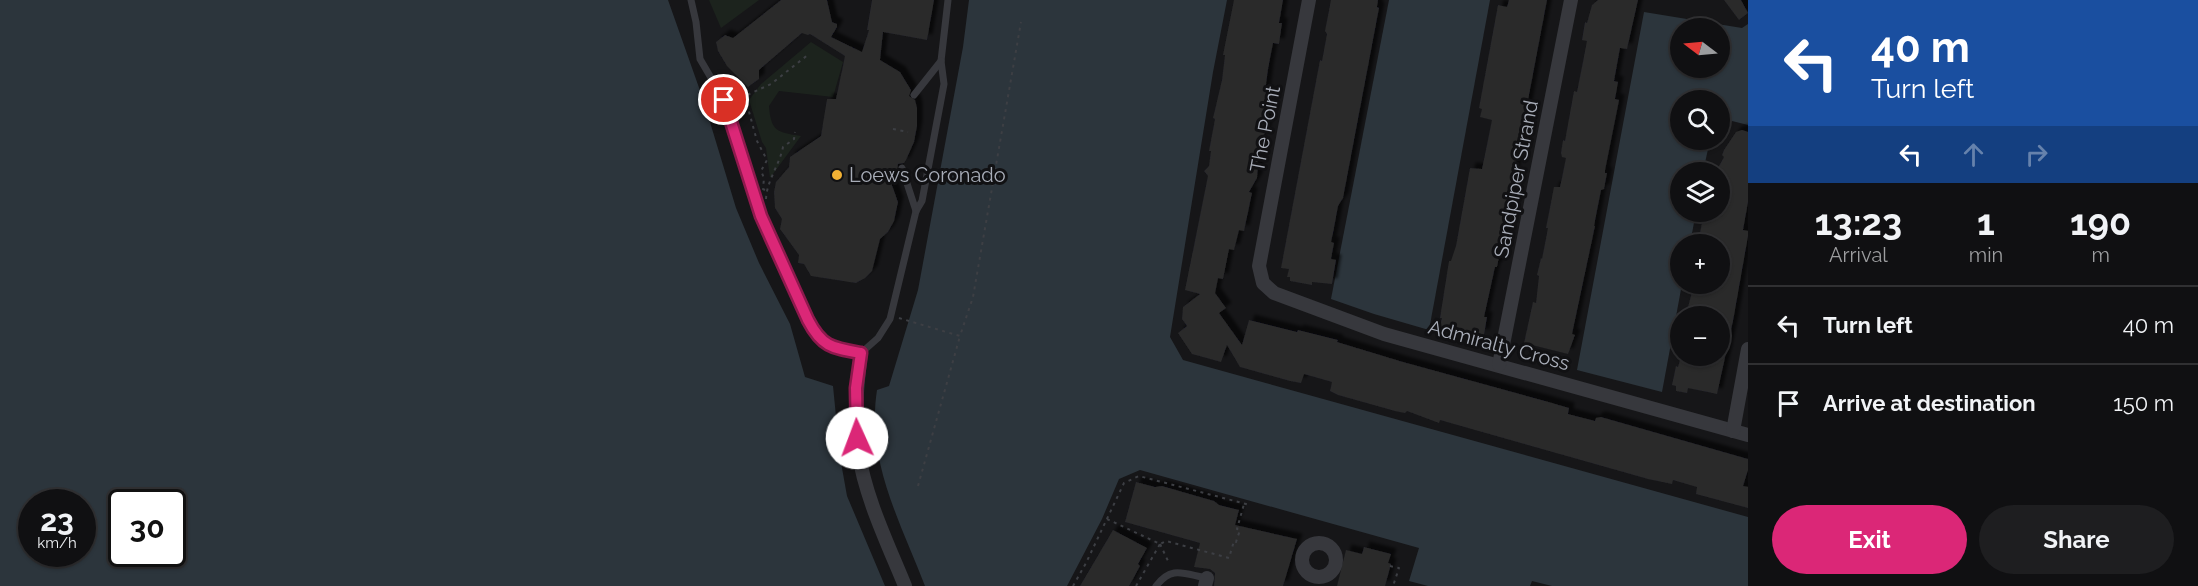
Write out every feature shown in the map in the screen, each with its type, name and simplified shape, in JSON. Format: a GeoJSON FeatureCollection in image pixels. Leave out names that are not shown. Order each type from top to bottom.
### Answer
{"type":"FeatureCollection","features":[{"type":"Feature","properties":{"kind":"street","name":"The Point"},"geometry":{"type":"LineString","coordinates":[[1259,266],[1309,0]]}},
{"type":"Feature","properties":{"kind":"street","name":"Sandpiper Strand"},"geometry":{"type":"LineString","coordinates":[[1498,365],[1571,0]]}},
{"type":"Feature","properties":{"kind":"street","name":"Admiralty Cross"},"geometry":{"type":"LineString","coordinates":[[1259,266],[1263,284],[1274,293],[1384,334],[1748,435]]}},
{"type":"Feature","properties":{"kind":"street"},"geometry":{"type":"LineString","coordinates":[[1733,431],[1748,349]]}},
{"type":"Feature","properties":{"kind":"street"},"geometry":{"type":"LineString","coordinates":[[861,353],[856,388],[859,452],[872,503],[905,586]]}},
{"type":"Feature","properties":{"kind":"street"},"geometry":{"type":"LineString","coordinates":[[1327,541],[1335,556],[1332,570],[1326,575],[1310,580],[1303,563],[1306,549],[1327,541]]}},
{"type":"Feature","properties":{"kind":"lane"},"geometry":{"type":"LineString","coordinates":[[691,0],[700,59],[726,105],[761,216],[816,334],[833,348],[861,353],[878,338],[890,319],[916,210],[922,201],[944,84],[941,62],[948,0]]}},
{"type":"Feature","properties":{"kind":"lane"},"geometry":{"type":"LineString","coordinates":[[914,95],[941,62]]}},
{"type":"Feature","properties":{"kind":"lane"},"geometry":{"type":"LineString","coordinates":[[902,168],[916,210]]}},
{"type":"Feature","properties":{"kind":"lane"},"geometry":{"type":"LineString","coordinates":[[1156,586],[1164,576],[1175,571],[1206,582]]}},
{"type":"Feature","properties":{"kind":"path"},"geometry":{"type":"LineString","coordinates":[[918,486],[973,297],[1021,22]]}},
{"type":"Feature","properties":{"kind":"path"},"geometry":{"type":"LineString","coordinates":[[726,105],[771,84],[810,54]]}},
{"type":"Feature","properties":{"kind":"path"},"geometry":{"type":"LineString","coordinates":[[745,97],[758,141],[767,160],[761,171],[764,178],[763,189],[767,191]]}},
{"type":"Feature","properties":{"kind":"path"},"geometry":{"type":"LineString","coordinates":[[892,129],[908,132]]}},
{"type":"Feature","properties":{"kind":"path"},"geometry":{"type":"LineString","coordinates":[[766,200],[769,182],[780,163],[783,147],[794,139],[795,132]]}},
{"type":"Feature","properties":{"kind":"path"},"geometry":{"type":"LineString","coordinates":[[899,318],[960,336]]}},
{"type":"Feature","properties":{"kind":"path"},"geometry":{"type":"LineString","coordinates":[[1073,586],[1124,483],[1139,476],[1250,505]]}},
{"type":"Feature","properties":{"kind":"path"},"geometry":{"type":"LineString","coordinates":[[1136,586],[1160,544],[1166,541],[1229,558],[1240,530],[1237,529],[1244,504]]}},
{"type":"Feature","properties":{"kind":"path"},"geometry":{"type":"LineString","coordinates":[[1107,519],[1160,544]]}},
{"type":"Feature","properties":{"kind":"path"},"geometry":{"type":"LineString","coordinates":[[1160,544],[1161,551],[1175,571]]}},
{"type":"Feature","properties":{"kind":"path"},"geometry":{"type":"LineString","coordinates":[[1390,566],[1399,568],[1393,586]]}},
{"type":"Feature","properties":{"kind":"shaded area"},"geometry":{"type":"Polygon","coordinates":[[[0,0],[668,0],[703,99],[736,208],[759,263],[790,324],[805,377],[833,386],[840,457],[847,496],[885,586],[0,586],[0,0]]]}},
{"type":"Feature","properties":{"kind":"shaded area"},"geometry":{"type":"Polygon","coordinates":[[[709,0],[759,0],[721,28],[709,0]]]}},
{"type":"Feature","properties":{"kind":"shaded area"},"geometry":{"type":"Polygon","coordinates":[[[969,0],[1227,0],[1170,337],[1183,360],[1748,517],[1748,586],[1552,586],[1532,581],[1530,586],[1428,586],[1409,581],[1419,548],[1140,470],[1119,479],[1102,519],[1067,586],[925,586],[888,490],[876,441],[875,416],[877,390],[889,386],[918,290],[963,47],[969,0]]]}},
{"type":"Feature","properties":{"kind":"shaded area"},"geometry":{"type":"Polygon","coordinates":[[[1389,0],[1490,0],[1429,330],[1331,299],[1389,0]]]}},
{"type":"Feature","properties":{"kind":"shaded area"},"geometry":{"type":"Polygon","coordinates":[[[1644,12],[1681,18],[1670,18],[1670,78],[1730,78],[1730,26],[1742,28],[1748,24],[1748,125],[1730,122],[1730,90],[1670,90],[1670,150],[1708,150],[1705,162],[1670,162],[1670,222],[1694,222],[1692,234],[1670,234],[1670,294],[1680,294],[1678,306],[1670,306],[1670,349],[1662,392],[1577,370],[1644,12]]]}},
{"type":"Feature","properties":{"kind":"shaded area"},"geometry":{"type":"Polygon","coordinates":[[[811,42],[843,62],[833,97],[779,91],[769,106],[771,121],[781,132],[801,136],[770,178],[766,148],[749,100],[761,84],[811,42]]]}},
{"type":"Feature","properties":{"kind":"building","name":"Loews Coronado"},"geometry":{"type":"Polygon","coordinates":[[[781,0],[827,0],[832,22],[837,24],[831,37],[862,52],[869,30],[867,30],[872,0],[934,0],[927,40],[883,32],[880,60],[900,72],[911,90],[909,96],[915,100],[917,108],[917,126],[914,142],[906,160],[898,164],[897,171],[889,177],[898,202],[894,221],[888,232],[880,239],[872,271],[856,283],[811,276],[804,264],[798,263],[799,255],[780,229],[782,219],[775,208],[774,192],[776,182],[789,167],[790,157],[821,136],[827,99],[836,99],[845,56],[810,34],[802,33],[759,70],[759,79],[748,87],[727,66],[718,51],[716,42],[725,35],[733,38],[781,0]]]}},
{"type":"Feature","properties":{"kind":"building"},"geometry":{"type":"Polygon","coordinates":[[[1234,0],[1283,0],[1279,23],[1282,23],[1279,44],[1273,43],[1268,69],[1265,92],[1271,93],[1266,130],[1264,135],[1261,135],[1257,157],[1257,178],[1249,192],[1252,193],[1244,231],[1239,230],[1234,250],[1229,249],[1223,279],[1218,278],[1215,293],[1226,308],[1219,313],[1242,345],[1249,320],[1297,332],[1298,330],[1569,408],[1568,414],[1595,421],[1596,418],[1601,417],[1748,459],[1748,470],[1743,486],[1748,487],[1748,508],[1696,494],[1697,487],[1673,480],[1672,484],[1648,479],[1440,420],[1439,423],[1407,411],[1405,413],[1395,411],[1338,395],[1330,391],[1332,382],[1304,374],[1301,383],[1240,367],[1227,345],[1221,362],[1192,354],[1178,333],[1187,326],[1182,319],[1183,307],[1200,294],[1185,290],[1208,176],[1204,171],[1209,166],[1211,151],[1209,151],[1215,119],[1213,118],[1222,80],[1225,55],[1223,55],[1234,0]]]}},
{"type":"Feature","properties":{"kind":"building"},"geometry":{"type":"Polygon","coordinates":[[[1331,0],[1378,0],[1377,7],[1379,8],[1343,198],[1338,206],[1331,242],[1334,243],[1331,259],[1336,260],[1332,284],[1312,282],[1312,285],[1290,281],[1290,277],[1287,277],[1289,269],[1281,268],[1320,60],[1322,61],[1331,0]]]}},
{"type":"Feature","properties":{"kind":"building"},"geometry":{"type":"Polygon","coordinates":[[[1509,0],[1547,0],[1498,247],[1501,247],[1484,317],[1487,317],[1484,335],[1463,331],[1463,333],[1439,328],[1442,318],[1440,318],[1449,261],[1451,261],[1456,246],[1470,168],[1482,169],[1492,120],[1480,117],[1482,109],[1479,108],[1498,5],[1507,7],[1509,0]]]}},
{"type":"Feature","properties":{"kind":"building"},"geometry":{"type":"Polygon","coordinates":[[[1598,0],[1638,0],[1627,49],[1620,48],[1614,81],[1618,82],[1615,99],[1619,100],[1605,170],[1607,173],[1604,189],[1601,190],[1572,334],[1575,335],[1568,354],[1524,343],[1533,302],[1536,303],[1539,276],[1537,275],[1548,228],[1546,228],[1554,187],[1560,187],[1566,158],[1562,157],[1561,153],[1587,41],[1582,40],[1585,22],[1587,23],[1592,5],[1598,0]]]}},
{"type":"Feature","properties":{"kind":"building"},"geometry":{"type":"Polygon","coordinates":[[[1724,0],[1741,0],[1748,13],[1739,20],[1724,0]]]}},
{"type":"Feature","properties":{"kind":"building"},"geometry":{"type":"Polygon","coordinates":[[[1742,130],[1748,132],[1748,202],[1743,230],[1748,231],[1748,236],[1730,335],[1730,306],[1688,306],[1691,294],[1730,294],[1730,234],[1700,234],[1702,222],[1730,222],[1730,162],[1721,162],[1724,150],[1730,150],[1730,141],[1736,132],[1742,130]]]}},
{"type":"Feature","properties":{"kind":"building"},"geometry":{"type":"Polygon","coordinates":[[[1676,366],[1723,366],[1717,394],[1688,388],[1687,393],[1676,391],[1676,386],[1672,385],[1676,366]]]}},
{"type":"Feature","properties":{"kind":"building"},"geometry":{"type":"Polygon","coordinates":[[[1136,482],[1155,487],[1162,486],[1214,501],[1219,505],[1239,510],[1235,525],[1297,539],[1283,586],[1214,586],[1215,573],[1210,569],[1194,567],[1200,543],[1125,522],[1136,482]]]}},
{"type":"Feature","properties":{"kind":"building"},"geometry":{"type":"Polygon","coordinates":[[[1113,530],[1147,548],[1129,586],[1080,586],[1113,530]]]}},
{"type":"Feature","properties":{"kind":"building"},"geometry":{"type":"Polygon","coordinates":[[[1364,547],[1391,554],[1388,563],[1391,564],[1385,586],[1337,586],[1346,550],[1362,554],[1364,547]]]}},
{"type":"Feature","properties":{"kind":"place","name":"Loews Coronado"},"geometry":{"type":"Point","coordinates":[837,175]}},
{"type":"Feature","properties":{"kind":"route"},"geometry":{"type":"LineString","coordinates":[[724,100],[761,216],[808,320],[823,342],[833,348],[861,353],[856,388],[857,438]]}}]}
